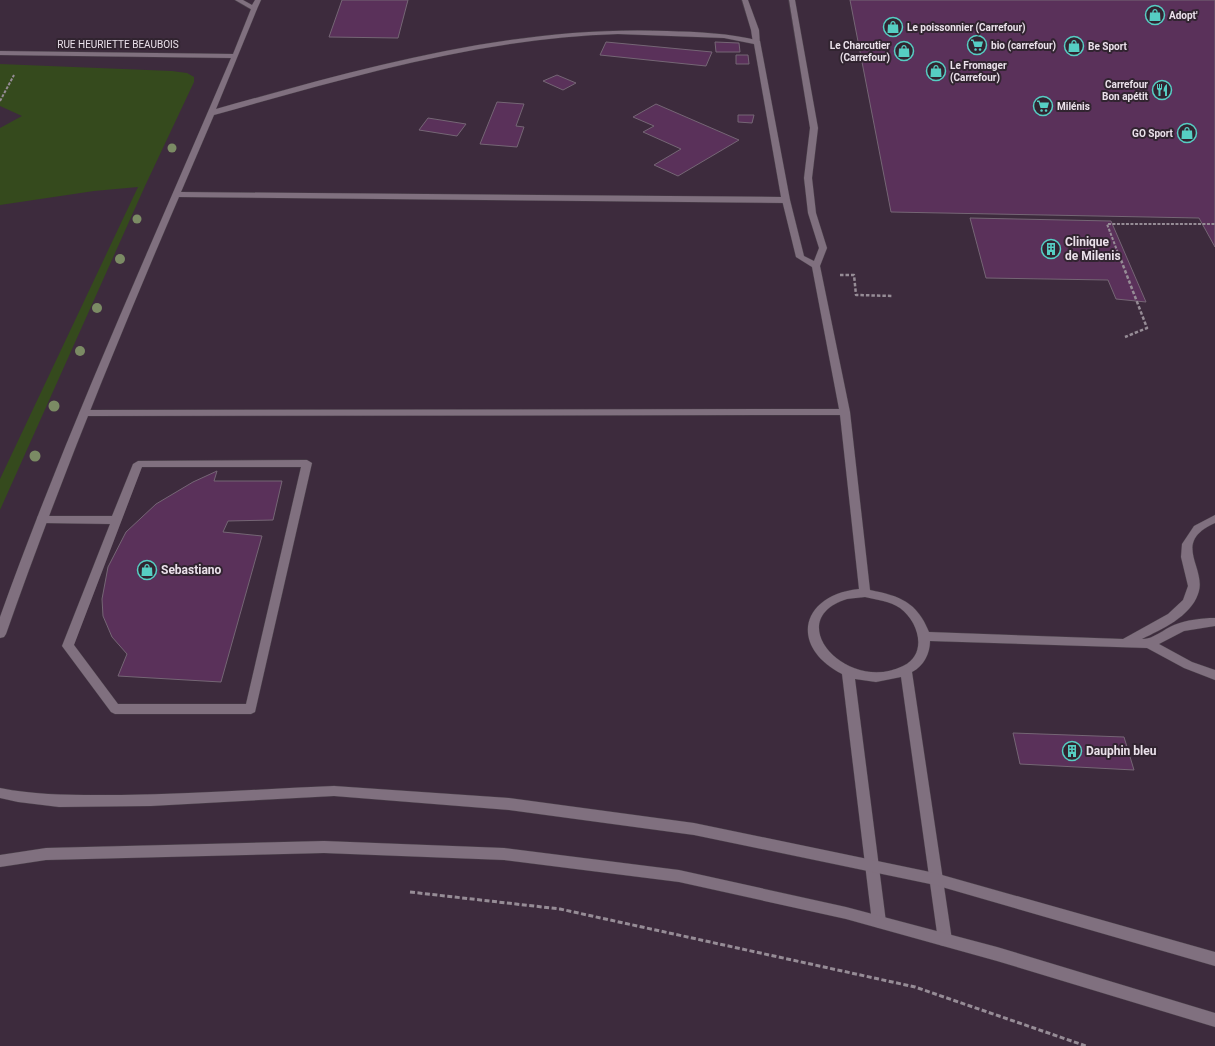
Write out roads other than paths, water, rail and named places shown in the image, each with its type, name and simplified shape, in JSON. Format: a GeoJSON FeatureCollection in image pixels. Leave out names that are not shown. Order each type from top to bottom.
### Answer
{"type":"FeatureCollection","features":[{"type":"Feature","properties":{"kind":"street"},"geometry":{"type":"LineString","coordinates":[[238,0],[254,9]]}},
{"type":"Feature","properties":{"kind":"street"},"geometry":{"type":"LineString","coordinates":[[0,634],[42,519],[84,413],[175,194],[212,113],[258,0]]}},
{"type":"Feature","properties":{"kind":"street"},"geometry":{"type":"LineString","coordinates":[[745,0],[755,30],[786,200],[800,257],[817,270]]}},
{"type":"Feature","properties":{"kind":"street"},"geometry":{"type":"LineString","coordinates":[[792,0],[814,128],[808,178],[812,213],[823,248],[817,270],[845,412],[864,593]]}},
{"type":"Feature","properties":{"kind":"street"},"geometry":{"type":"LineString","coordinates":[[212,113],[398,62],[513,42],[605,33],[724,36],[739,38],[757,44]]}},
{"type":"Feature","properties":{"kind":"street","name":"RUE HEURIETTE BEAUBOIS"},"geometry":{"type":"LineString","coordinates":[[0,53],[236,56]]}},
{"type":"Feature","properties":{"kind":"street"},"geometry":{"type":"LineString","coordinates":[[175,194],[786,200]]}},
{"type":"Feature","properties":{"kind":"street"},"geometry":{"type":"LineString","coordinates":[[84,413],[845,412]]}},
{"type":"Feature","properties":{"kind":"street"},"geometry":{"type":"LineString","coordinates":[[307,463],[251,709],[115,709],[68,646],[116,520],[138,464],[307,463]]}},
{"type":"Feature","properties":{"kind":"street"},"geometry":{"type":"LineString","coordinates":[[42,519],[116,520]]}},
{"type":"Feature","properties":{"kind":"street"},"geometry":{"type":"LineString","coordinates":[[1124,643],[1166,620],[1185,606],[1192,596],[1195,586],[1187,557],[1187,546],[1191,535],[1199,527],[1215,519]]}},
{"type":"Feature","properties":{"kind":"street"},"geometry":{"type":"LineString","coordinates":[[864,593],[886,597],[904,606],[919,620],[926,636],[924,649],[918,661],[906,671],[888,677],[868,677],[848,672],[829,662],[817,647],[812,631],[816,616],[827,603],[844,596],[864,593]]}},
{"type":"Feature","properties":{"kind":"street"},"geometry":{"type":"LineString","coordinates":[[1149,644],[1173,629],[1195,622],[1215,622]]}},
{"type":"Feature","properties":{"kind":"street"},"geometry":{"type":"LineString","coordinates":[[926,636],[1149,644],[1188,665],[1215,675]]}},
{"type":"Feature","properties":{"kind":"street"},"geometry":{"type":"LineString","coordinates":[[906,671],[945,940]]}},
{"type":"Feature","properties":{"kind":"street"},"geometry":{"type":"LineString","coordinates":[[848,672],[879,922]]}},
{"type":"Feature","properties":{"kind":"street"},"geometry":{"type":"LineString","coordinates":[[0,793],[18,797],[59,801],[151,800],[334,791],[509,804],[694,829],[871,864],[935,879],[1215,959]]}},
{"type":"Feature","properties":{"kind":"street"},"geometry":{"type":"LineString","coordinates":[[0,861],[46,854],[324,847],[504,854],[679,876],[879,922],[1215,1020]]}},
{"type":"Feature","properties":{"kind":"place","name":"Adopt'"},"geometry":{"type":"Point","coordinates":[1155,15]}},
{"type":"Feature","properties":{"kind":"place","name":"Le poissonnier (Carrefour)"},"geometry":{"type":"Point","coordinates":[893,27]}},
{"type":"Feature","properties":{"kind":"place","name":"bio (carrefour)"},"geometry":{"type":"Point","coordinates":[977,45]}},
{"type":"Feature","properties":{"kind":"place","name":"Be Sport"},"geometry":{"type":"Point","coordinates":[1074,46]}},
{"type":"Feature","properties":{"kind":"place","name":"Le Charcutier (Carrefour)"},"geometry":{"type":"Point","coordinates":[904,51]}},
{"type":"Feature","properties":{"kind":"place","name":"Le Fromager (Carrefour)"},"geometry":{"type":"Point","coordinates":[936,71]}},
{"type":"Feature","properties":{"kind":"place","name":"Carrefour Bon apétit"},"geometry":{"type":"Point","coordinates":[1162,90]}},
{"type":"Feature","properties":{"kind":"place","name":"Milénis"},"geometry":{"type":"Point","coordinates":[1043,106]}},
{"type":"Feature","properties":{"kind":"place","name":"GO Sport"},"geometry":{"type":"Point","coordinates":[1187,133]}},
{"type":"Feature","properties":{"kind":"place","name":"Clinique de Milenis"},"geometry":{"type":"Point","coordinates":[1051,249]}},
{"type":"Feature","properties":{"kind":"place","name":"Sebastiano"},"geometry":{"type":"Point","coordinates":[147,570]}},
{"type":"Feature","properties":{"kind":"place","name":"Dauphin bleu"},"geometry":{"type":"Point","coordinates":[1072,751]}}]}
